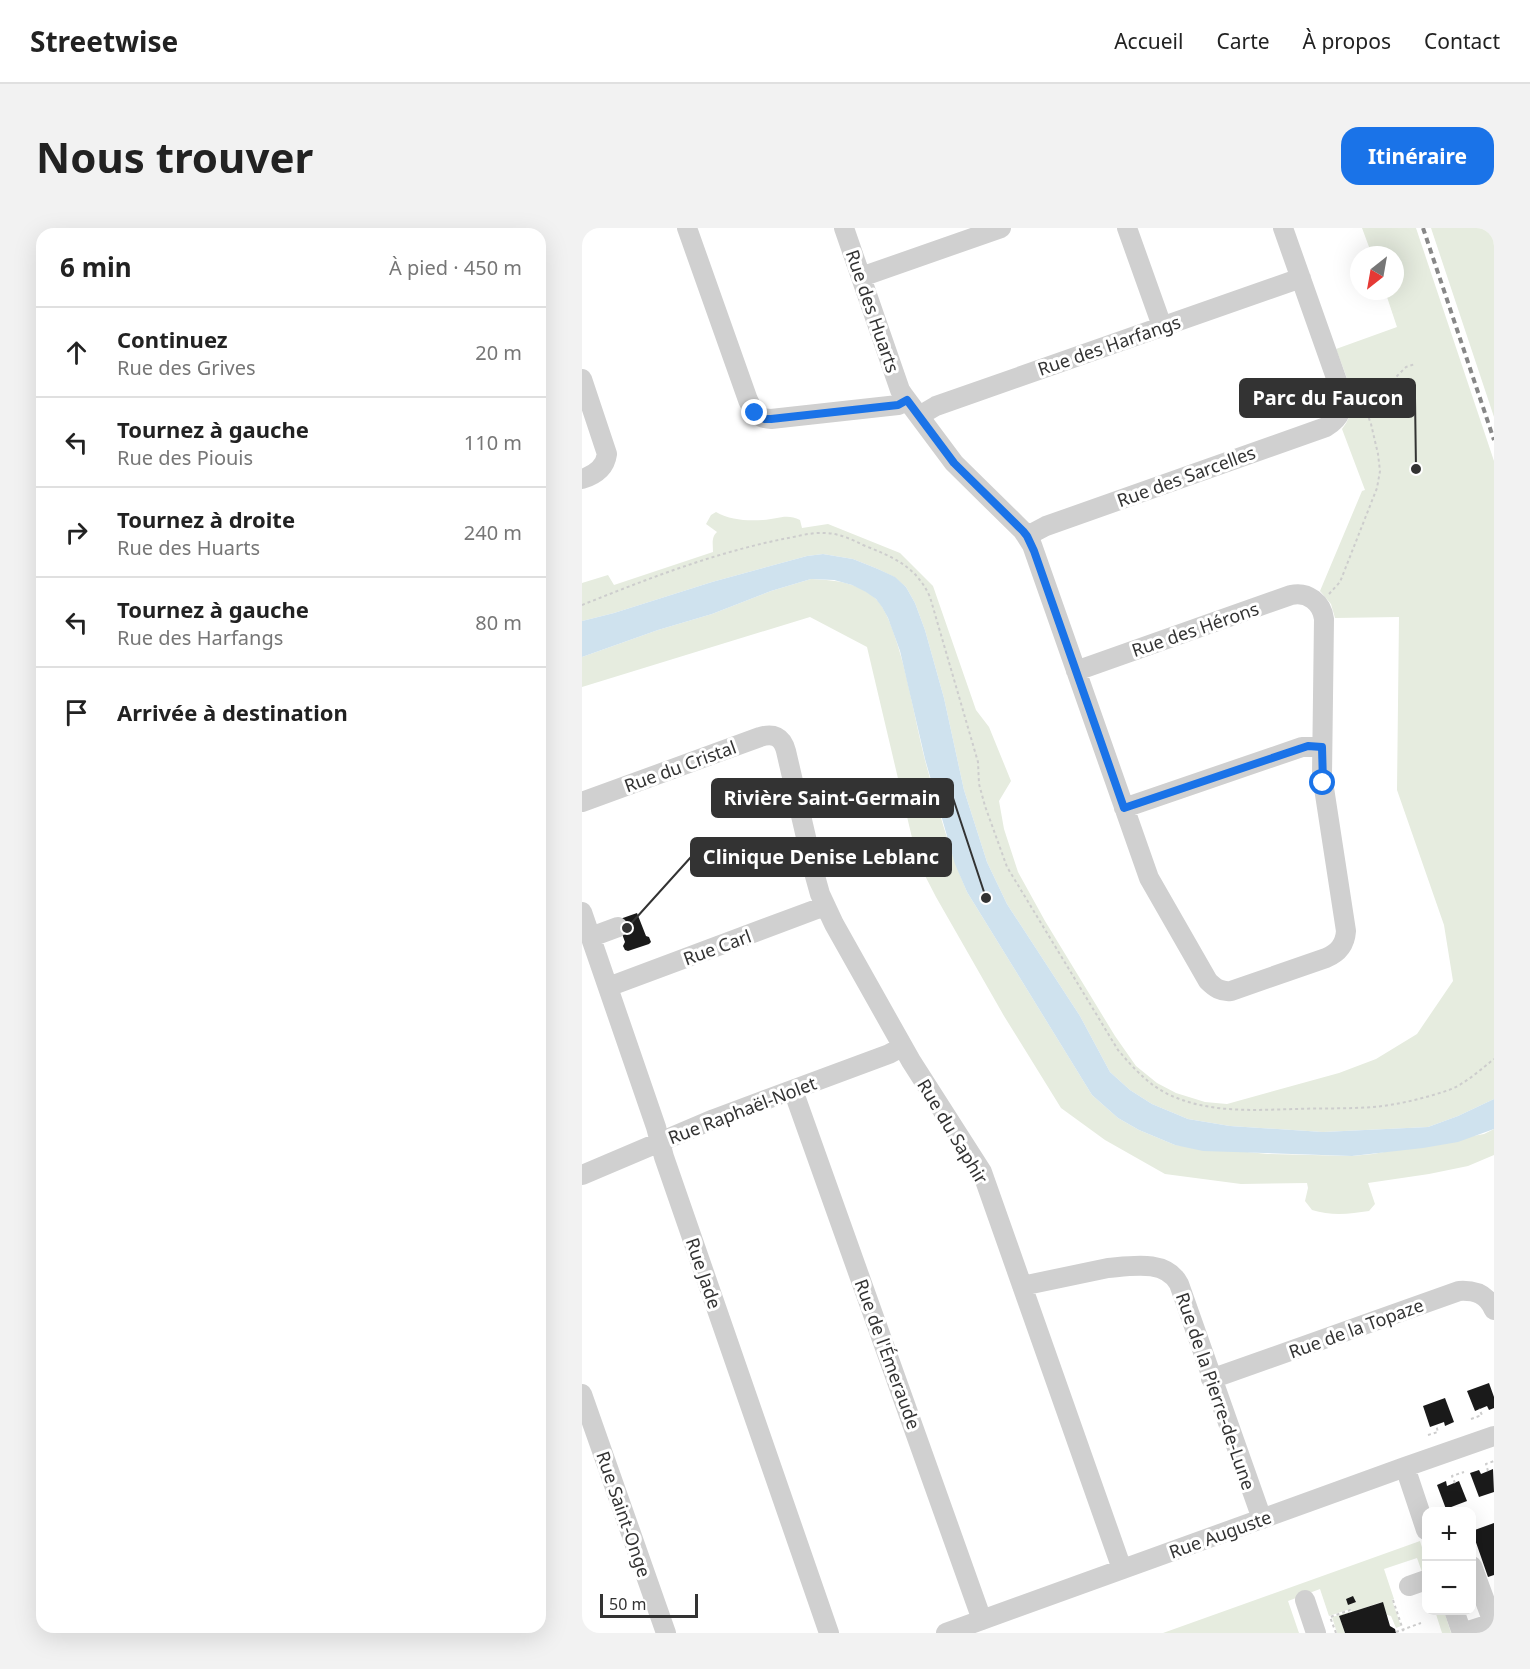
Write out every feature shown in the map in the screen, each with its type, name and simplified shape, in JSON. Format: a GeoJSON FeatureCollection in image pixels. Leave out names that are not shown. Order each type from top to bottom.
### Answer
{"type":"FeatureCollection","features":[{"type":"Feature","properties":{"kind":"street"},"geometry":{"type":"LineString","coordinates":[[687,228],[748,400],[755,413],[765,419],[771,419],[898,405],[907,400]]}},
{"type":"Feature","properties":{"kind":"street","name":"Rue des Huarts"},"geometry":{"type":"LineString","coordinates":[[844,228],[900,390],[954,463],[1027,536],[1152,885],[1204,975],[1218,989],[1226,991],[1237,989],[1326,958],[1337,952],[1344,943],[1345,923],[1322,775],[1322,747]]}},
{"type":"Feature","properties":{"kind":"street"},"geometry":{"type":"LineString","coordinates":[[861,277],[1001,228]]}},
{"type":"Feature","properties":{"kind":"street"},"geometry":{"type":"LineString","coordinates":[[1127,228],[1162,326]]}},
{"type":"Feature","properties":{"kind":"street"},"geometry":{"type":"LineString","coordinates":[[1283,228],[1348,403]]}},
{"type":"Feature","properties":{"kind":"street","name":"Rue des Harfangs"},"geometry":{"type":"LineString","coordinates":[[919,416],[936,406],[1301,278]]}},
{"type":"Feature","properties":{"kind":"street"},"geometry":{"type":"LineString","coordinates":[[582,379],[607,454],[604,465],[598,471],[582,479]]}},
{"type":"Feature","properties":{"kind":"street","name":"Rue des Sarcelles"},"geometry":{"type":"LineString","coordinates":[[1027,536],[1046,526],[1326,427],[1348,403]]}},
{"type":"Feature","properties":{"kind":"street","name":"Rue des Hérons"},"geometry":{"type":"LineString","coordinates":[[1076,670],[1291,595],[1302,594],[1316,602]]}},
{"type":"Feature","properties":{"kind":"street"},"geometry":{"type":"LineString","coordinates":[[1124,808],[1302,747],[1322,747],[1324,619],[1323,612],[1316,602]]}},
{"type":"Feature","properties":{"kind":"street","name":"Rue du Cristal"},"geometry":{"type":"LineString","coordinates":[[582,802],[760,737],[771,735],[779,737]]}},
{"type":"Feature","properties":{"kind":"street","name":"Rue du Saphir"},"geometry":{"type":"LineString","coordinates":[[779,737],[785,746],[815,876],[825,906],[902,1047],[982,1172],[1122,1569]]}},
{"type":"Feature","properties":{"kind":"street","name":"Rue Carl"},"geometry":{"type":"LineString","coordinates":[[608,987],[825,906]]}},
{"type":"Feature","properties":{"kind":"street","name":"Rue Jade"},"geometry":{"type":"LineString","coordinates":[[582,912],[668,1169],[829,1633]]}},
{"type":"Feature","properties":{"kind":"street"},"geometry":{"type":"LineString","coordinates":[[591,937],[618,927]]}},
{"type":"Feature","properties":{"kind":"street","name":"Rue Raphaël-Nolet"},"geometry":{"type":"LineString","coordinates":[[582,1175],[723,1115],[889,1054],[902,1047]]}},
{"type":"Feature","properties":{"kind":"street","name":"Rue de l'Émeraude"},"geometry":{"type":"LineString","coordinates":[[793,1090],[982,1620]]}},
{"type":"Feature","properties":{"kind":"street","name":"Rue de la Pierre-de-Lune"},"geometry":{"type":"LineString","coordinates":[[1022,1286],[1107,1268],[1155,1267],[1173,1276],[1179,1284],[1262,1519]]}},
{"type":"Feature","properties":{"kind":"street","name":"Rue de la Topaze"},"geometry":{"type":"LineString","coordinates":[[1211,1379],[1459,1291],[1469,1290],[1482,1294],[1494,1310]]}},
{"type":"Feature","properties":{"kind":"street","name":"Rue Saint-Onge"},"geometry":{"type":"LineString","coordinates":[[582,1395],[666,1633]]}},
{"type":"Feature","properties":{"kind":"street","name":"Rue Auguste"},"geometry":{"type":"LineString","coordinates":[[946,1633],[1494,1436]]}},
{"type":"Feature","properties":{"kind":"street"},"geometry":{"type":"LineString","coordinates":[[1405,1467],[1422,1518]]}},
{"type":"Feature","properties":{"kind":"street"},"geometry":{"type":"LineString","coordinates":[[1455,1615],[1462,1633],[1494,1624],[1489,1597],[1476,1573]]}},
{"type":"Feature","properties":{"kind":"street"},"geometry":{"type":"LineString","coordinates":[[1305,1600],[1316,1633]]}},
{"type":"Feature","properties":{"kind":"path"},"geometry":{"type":"LineString","coordinates":[[1316,602],[1340,582],[1377,488],[1380,471],[1371,424],[1348,403],[1391,382],[1406,367],[1415,364]]}},
{"type":"Feature","properties":{"kind":"path"},"geometry":{"type":"LineString","coordinates":[[1378,387],[1384,402]]}},
{"type":"Feature","properties":{"kind":"path"},"geometry":{"type":"LineString","coordinates":[[582,605],[731,552],[822,532],[844,537],[897,559],[925,585],[930,597],[978,762],[979,784],[985,806],[1007,867],[1118,1050],[1142,1076],[1154,1086],[1178,1098],[1226,1109],[1255,1111],[1374,1107],[1450,1089],[1464,1082],[1494,1059]]}},
{"type":"Feature","properties":{"kind":"path"},"geometry":{"type":"LineString","coordinates":[[1472,1419],[1482,1415],[1479,1409]]}},
{"type":"Feature","properties":{"kind":"path"},"geometry":{"type":"LineString","coordinates":[[1428,1435],[1438,1432],[1436,1425]]}},
{"type":"Feature","properties":{"kind":"path"},"geometry":{"type":"LineString","coordinates":[[1488,1471],[1486,1464],[1494,1461]]}},
{"type":"Feature","properties":{"kind":"path"},"geometry":{"type":"LineString","coordinates":[[1455,1483],[1452,1476],[1464,1472]]}},
{"type":"Feature","properties":{"kind":"path"},"geometry":{"type":"LineString","coordinates":[[1393,1600],[1403,1631]]}},
{"type":"Feature","properties":{"kind":"path"},"geometry":{"type":"LineString","coordinates":[[1336,1633],[1330,1617],[1350,1610],[1351,1612]]}},
{"type":"Feature","properties":{"kind":"path"},"geometry":{"type":"LineString","coordinates":[[1396,1632],[1422,1623]]}},
{"type":"Feature","properties":{"kind":"shaded area"},"geometry":{"type":"Polygon","coordinates":[[[1362,228],[1416,228],[1494,461],[1494,1099],[1428,1127],[1323,1132],[1230,1126],[1188,1119],[1152,1104],[1130,1090],[1110,1072],[1080,1016],[1007,904],[987,862],[964,790],[944,698],[925,630],[906,587],[894,577],[853,559],[823,554],[807,556],[712,582],[582,621],[582,583],[608,575],[614,585],[713,552],[713,539],[717,532],[706,524],[711,515],[716,512],[744,520],[791,517],[800,520],[802,528],[828,524],[900,553],[933,586],[976,710],[989,727],[1011,781],[999,801],[1004,829],[1018,872],[1045,921],[1115,1036],[1136,1066],[1157,1083],[1176,1093],[1205,1102],[1227,1104],[1339,1073],[1376,1059],[1417,1034],[1453,981],[1444,925],[1397,790],[1399,617],[1335,618],[1331,604],[1320,591],[1362,491],[1365,490],[1342,429],[1348,420],[1351,400],[1350,389],[1336,349],[1397,327],[1388,300],[1404,300],[1404,246],[1369,246],[1362,228]]]}},
{"type":"Feature","properties":{"kind":"shaded area"},"geometry":{"type":"Polygon","coordinates":[[[1431,228],[1494,228],[1494,417],[1431,228]]]}},
{"type":"Feature","properties":{"kind":"shaded area"},"geometry":{"type":"Polygon","coordinates":[[[811,579],[854,585],[869,593],[884,610],[903,663],[939,810],[967,892],[1092,1095],[1118,1118],[1139,1130],[1175,1145],[1268,1154],[1352,1156],[1373,1154],[1484,1134],[1494,1129],[1494,1155],[1468,1166],[1368,1183],[1375,1204],[1369,1211],[1348,1214],[1312,1210],[1305,1201],[1307,1183],[1241,1184],[1165,1174],[1105,1140],[1061,1108],[1004,1016],[936,897],[920,866],[913,842],[867,647],[810,617],[582,687],[582,657],[811,579]]]}},
{"type":"Feature","properties":{"kind":"shaded area"},"geometry":{"type":"Polygon","coordinates":[[[1420,1541],[1422,1572],[1417,1558],[1384,1569],[1401,1626],[1396,1628],[1382,1602],[1352,1612],[1350,1609],[1329,1616],[1320,1589],[1288,1601],[1299,1633],[1163,1633],[1420,1541]]]}},
{"type":"Feature","properties":{"kind":"shaded area"},"geometry":{"type":"Polygon","coordinates":[[[1349,1612],[1339,1616],[1345,1633],[1337,1633],[1332,1617],[1349,1612]]]}},
{"type":"Feature","properties":{"kind":"shaded area"},"geometry":{"type":"Polygon","coordinates":[[[1436,1615],[1445,1615],[1451,1633],[1442,1633],[1436,1615]]]}},
{"type":"Feature","properties":{"kind":"water"},"geometry":{"type":"Polygon","coordinates":[[[823,554],[853,559],[895,577],[906,587],[925,630],[944,698],[964,790],[987,862],[1007,904],[1080,1016],[1110,1072],[1130,1090],[1152,1104],[1188,1119],[1230,1126],[1323,1132],[1428,1127],[1494,1099],[1494,1129],[1458,1142],[1352,1156],[1203,1151],[1175,1145],[1139,1130],[1118,1118],[1092,1095],[967,892],[955,864],[925,759],[900,651],[882,607],[866,592],[834,580],[811,579],[582,657],[582,621],[712,582],[807,556],[823,554]]]}},
{"type":"Feature","properties":{"kind":"building"},"geometry":{"type":"Polygon","coordinates":[[[637,913],[646,936],[651,942],[628,951],[623,946],[625,942],[620,919],[637,913]]]}},
{"type":"Feature","properties":{"kind":"building"},"geometry":{"type":"Polygon","coordinates":[[[1489,1383],[1494,1397],[1494,1408],[1489,1410],[1487,1406],[1475,1411],[1467,1391],[1489,1383]]]}},
{"type":"Feature","properties":{"kind":"building"},"geometry":{"type":"Polygon","coordinates":[[[1445,1398],[1454,1422],[1445,1426],[1444,1422],[1430,1427],[1423,1406],[1445,1398]]]}},
{"type":"Feature","properties":{"kind":"building"},"geometry":{"type":"Polygon","coordinates":[[[1493,1469],[1494,1492],[1479,1497],[1470,1473],[1479,1470],[1481,1474],[1493,1469]]]}},
{"type":"Feature","properties":{"kind":"building"},"geometry":{"type":"Polygon","coordinates":[[[1446,1481],[1447,1486],[1459,1481],[1467,1501],[1445,1507],[1437,1485],[1446,1481]]]}},
{"type":"Feature","properties":{"kind":"building"},"geometry":{"type":"Polygon","coordinates":[[[1494,1523],[1494,1575],[1488,1577],[1476,1542],[1476,1530],[1494,1523]]]}},
{"type":"Feature","properties":{"kind":"building"},"geometry":{"type":"Polygon","coordinates":[[[1353,1596],[1356,1602],[1348,1605],[1346,1599],[1353,1596]]]}},
{"type":"Feature","properties":{"kind":"building"},"geometry":{"type":"Polygon","coordinates":[[[1383,1602],[1390,1626],[1395,1629],[1396,1633],[1345,1633],[1339,1616],[1383,1602]]]}},
{"type":"Feature","properties":{"kind":"railway"},"geometry":{"type":"LineString","coordinates":[[1423,228],[1494,440]]}},
{"type":"Feature","properties":{"kind":"place","name":"Parc du Faucon"},"geometry":{"type":"Point","coordinates":[1416,469]}},
{"type":"Feature","properties":{"kind":"place","name":"Rivière Saint-Germain"},"geometry":{"type":"Point","coordinates":[986,898]}},
{"type":"Feature","properties":{"kind":"place","name":"Clinique Denise Leblanc"},"geometry":{"type":"Point","coordinates":[627,928]}},
{"type":"Feature","properties":{"kind":"route"},"geometry":{"type":"LineString","coordinates":[[755,413],[765,419],[771,419],[898,405],[907,400],[945,453],[1029,539],[1124,808],[1308,746],[1322,747],[1323,783]]}}]}
